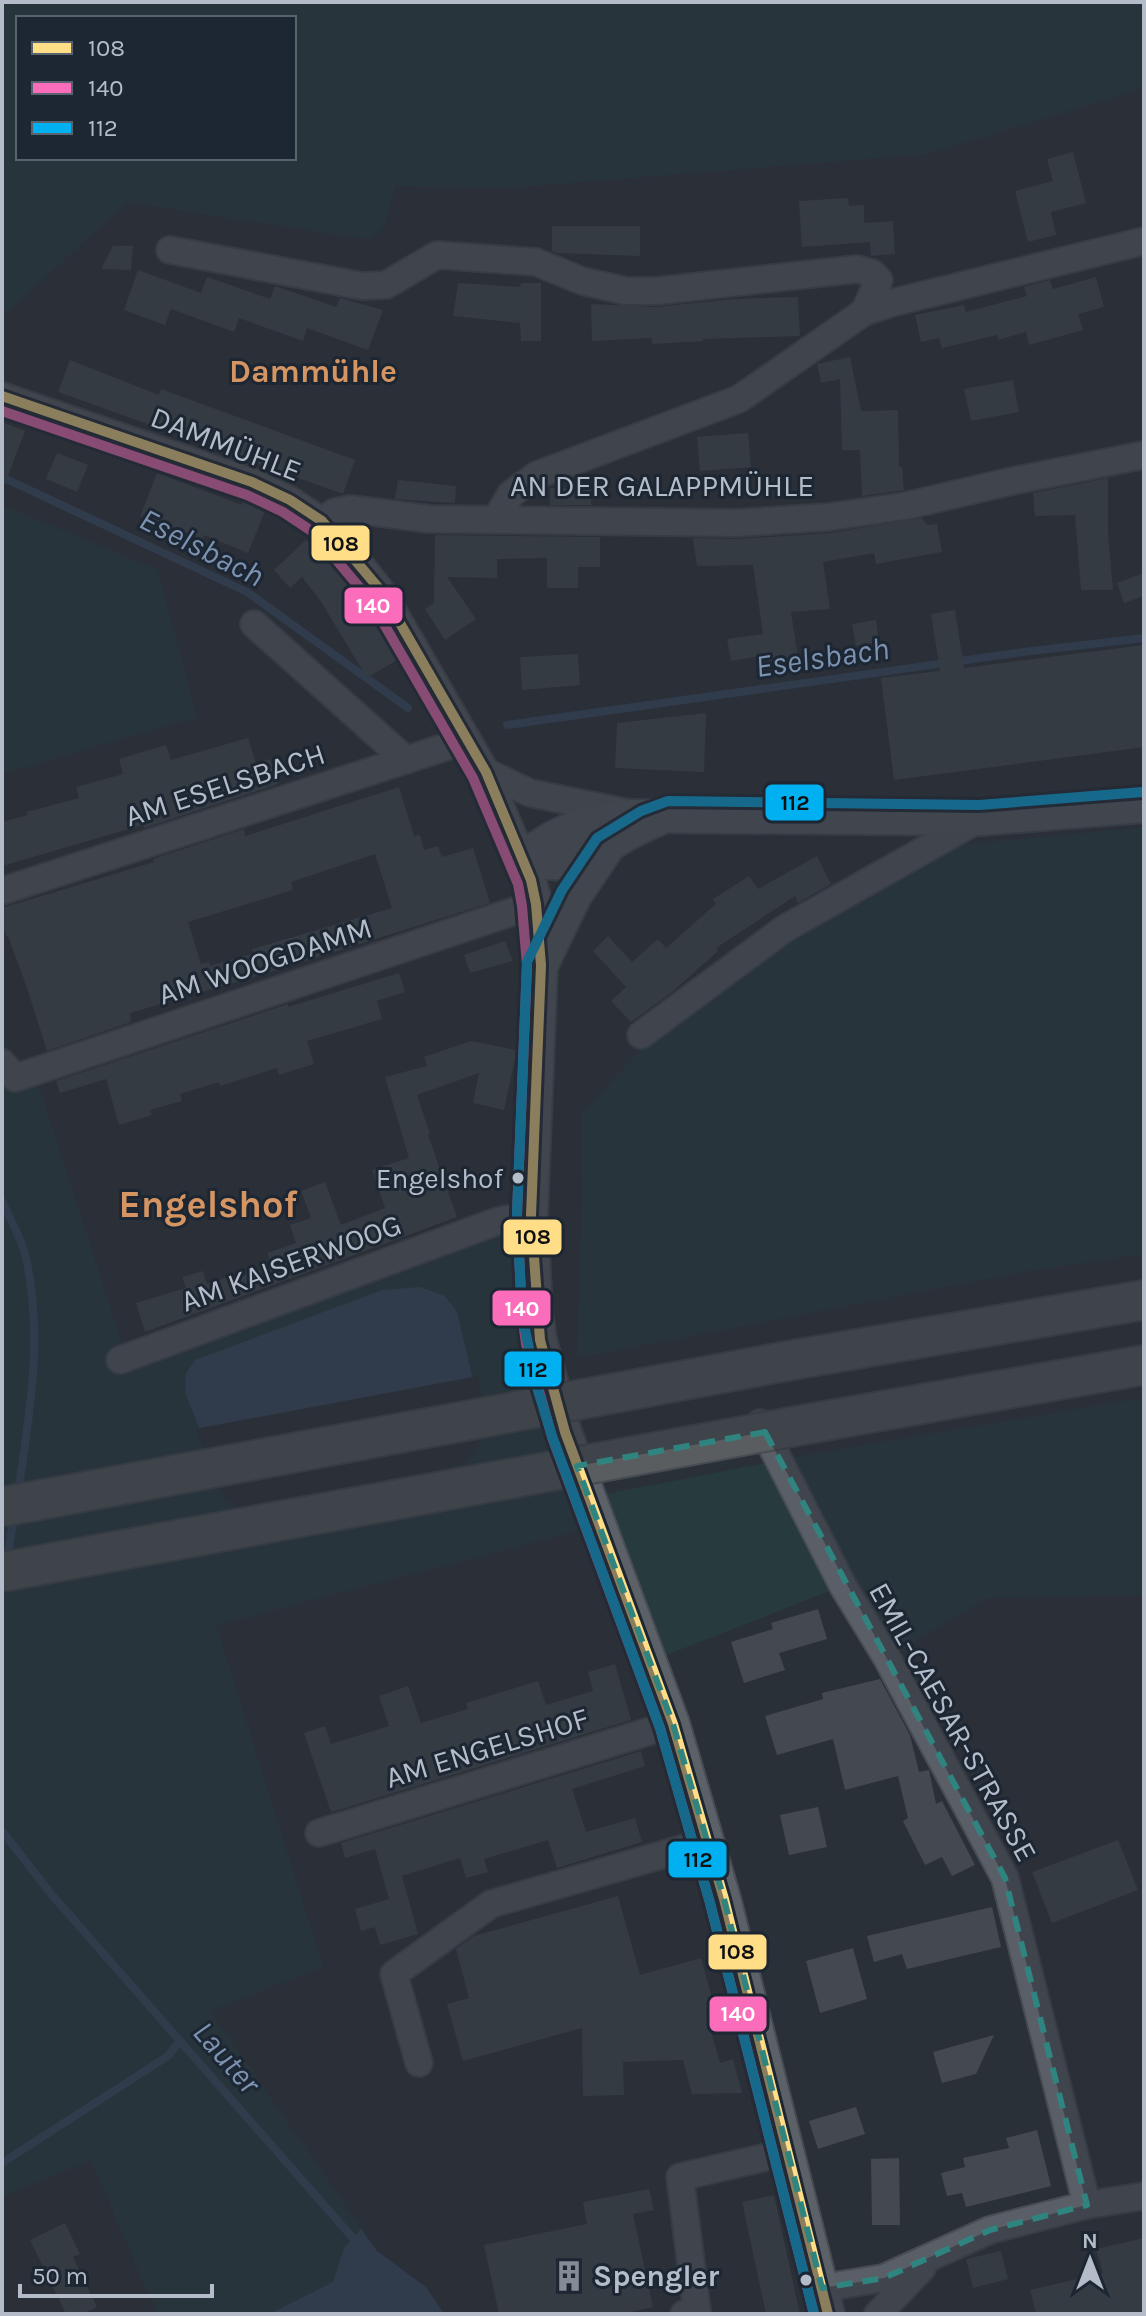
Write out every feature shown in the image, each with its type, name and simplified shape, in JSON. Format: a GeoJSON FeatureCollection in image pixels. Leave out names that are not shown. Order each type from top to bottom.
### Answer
{"type":"FeatureCollection","features":[{"type":"Feature","properties":{"kind":"highway"},"geometry":{"type":"LineString","coordinates":[[2,1507],[798,1359],[1144,1300]]}},
{"type":"Feature","properties":{"kind":"highway"},"geometry":{"type":"LineString","coordinates":[[2,1572],[1144,1365]]}},
{"type":"Feature","properties":{"kind":"main road"},"geometry":{"type":"LineString","coordinates":[[523,859],[545,841],[569,829],[602,820],[658,815],[979,819],[1144,806]]}},
{"type":"Feature","properties":{"kind":"main road"},"geometry":{"type":"LineString","coordinates":[[523,859],[541,864],[566,865],[592,856],[658,815]]}},
{"type":"Feature","properties":{"kind":"main road"},"geometry":{"type":"LineString","coordinates":[[541,965],[570,905],[608,847]]}},
{"type":"Feature","properties":{"kind":"main road"},"geometry":{"type":"LineString","coordinates":[[523,859],[536,904],[541,965],[531,1215],[536,1312],[550,1381],[565,1432],[673,1724],[724,1899],[825,2301]]}},
{"type":"Feature","properties":{"kind":"street"},"geometry":{"type":"LineString","coordinates":[[496,519],[511,494],[537,475],[739,399],[864,312],[1144,241]]}},
{"type":"Feature","properties":{"kind":"street"},"geometry":{"type":"LineString","coordinates":[[170,250],[362,286],[386,285],[437,255],[536,262],[582,281],[626,291],[656,291],[857,269],[872,273],[879,280],[864,312]]}},
{"type":"Feature","properties":{"kind":"street","name":"DAMMÜHLE"},"geometry":{"type":"LineString","coordinates":[[2,396],[252,482],[290,500],[322,521],[382,592],[486,772],[523,859]]}},
{"type":"Feature","properties":{"kind":"street","name":"AN DER GALAPPMÜHLE"},"geometry":{"type":"LineString","coordinates":[[322,521],[335,512],[350,509],[429,519],[736,523],[829,517],[905,506],[1144,455]]}},
{"type":"Feature","properties":{"kind":"street"},"geometry":{"type":"LineString","coordinates":[[254,624],[406,760]]}},
{"type":"Feature","properties":{"kind":"street","name":"AM ESELSBACH"},"geometry":{"type":"LineString","coordinates":[[2,891],[467,740]]}},
{"type":"Feature","properties":{"kind":"street"},"geometry":{"type":"LineString","coordinates":[[486,772],[530,793],[658,815]]}},
{"type":"Feature","properties":{"kind":"street"},"geometry":{"type":"LineString","coordinates":[[641,1035],[784,929],[979,819]]}},
{"type":"Feature","properties":{"kind":"street","name":"AM WOOGDAMM"},"geometry":{"type":"LineString","coordinates":[[8,1071],[536,904]]}},
{"type":"Feature","properties":{"kind":"street","name":"AM KAISERWOOG"},"geometry":{"type":"LineString","coordinates":[[120,1360],[498,1221],[531,1215]]}},
{"type":"Feature","properties":{"kind":"street","name":"EMIL-CAESAR-STRASSE"},"geometry":{"type":"LineString","coordinates":[[760,1423],[843,1586],[887,1658],[1005,1878],[1087,2205]]}},
{"type":"Feature","properties":{"kind":"street","name":"AM ENGELSHOF"},"geometry":{"type":"LineString","coordinates":[[319,1833],[673,1724]]}},
{"type":"Feature","properties":{"kind":"street"},"geometry":{"type":"LineString","coordinates":[[419,2063],[394,1974],[491,1904],[707,1842]]}},
{"type":"Feature","properties":{"kind":"street"},"geometry":{"type":"LineString","coordinates":[[684,2314],[697,2311],[680,2177],[788,2152]]}},
{"type":"Feature","properties":{"kind":"street"},"geometry":{"type":"LineString","coordinates":[[825,2301],[931,2259],[990,2230],[1087,2205],[1144,2196]]}},
{"type":"Feature","properties":{"kind":"street"},"geometry":{"type":"LineString","coordinates":[[878,2314],[931,2259]]}},
{"type":"Feature","properties":{"kind":"highlighted area"},"geometry":{"type":"Polygon","coordinates":[[[765,1432],[1005,1878],[1087,2205],[990,2230],[884,2278],[822,2288],[724,1899],[673,1724],[577,1466],[765,1432]]]}},
{"type":"Feature","properties":{"kind":"green space"},"geometry":{"type":"Polygon","coordinates":[[[2,2],[1144,2],[1144,88],[927,154],[508,188],[395,186],[383,228],[367,239],[127,202],[2,317],[2,2]]]}},
{"type":"Feature","properties":{"kind":"green space"},"geometry":{"type":"Polygon","coordinates":[[[2,505],[158,570],[196,717],[2,774],[2,505]]]}},
{"type":"Feature","properties":{"kind":"green space"},"geometry":{"type":"Polygon","coordinates":[[[1144,827],[1144,1254],[1022,1272],[577,1358],[582,1202],[581,1115],[642,1048],[791,940],[960,845],[1144,827]]]}},
{"type":"Feature","properties":{"kind":"green space"},"geometry":{"type":"Polygon","coordinates":[[[2,1040],[39,1087],[128,1363],[509,1228],[528,1360],[585,1529],[216,1625],[323,1967],[210,2011],[377,2251],[426,2287],[444,2314],[157,2314],[91,2160],[2,2197],[2,1040]]]}},
{"type":"Feature","properties":{"kind":"green space"},"geometry":{"type":"Polygon","coordinates":[[[1144,1398],[1144,1595],[986,1598],[887,1658],[842,1586],[659,1658],[600,1495],[823,1452],[1144,1398]]]}},
{"type":"Feature","properties":{"kind":"water"},"geometry":{"type":"Polygon","coordinates":[[[420,1287],[445,1296],[457,1312],[482,1417],[228,1499],[185,1393],[186,1373],[195,1360],[382,1290],[420,1287]]]}},
{"type":"Feature","properties":{"kind":"water"},"geometry":{"type":"Polygon","coordinates":[[[361,2229],[377,2251],[426,2287],[444,2314],[269,2314],[333,2282],[344,2248],[361,2229]]]}},
{"type":"Feature","properties":{"kind":"pier"},"geometry":{"type":"Polygon","coordinates":[[[478,1376],[486,1417],[479,1446],[468,1463],[245,1511],[225,1501],[195,1429],[478,1376]]]}},
{"type":"Feature","properties":{"kind":"building"},"geometry":{"type":"Polygon","coordinates":[[[1073,152],[1086,203],[1051,212],[1056,235],[1028,242],[1015,191],[1053,181],[1047,159],[1073,152]]]}},
{"type":"Feature","properties":{"kind":"building"},"geometry":{"type":"Polygon","coordinates":[[[848,198],[849,206],[864,205],[864,223],[893,221],[895,254],[871,256],[870,242],[802,247],[799,201],[848,198]]]}},
{"type":"Feature","properties":{"kind":"building"},"geometry":{"type":"Polygon","coordinates":[[[552,226],[640,226],[640,256],[557,253],[552,251],[552,226]]]}},
{"type":"Feature","properties":{"kind":"building"},"geometry":{"type":"Polygon","coordinates":[[[113,246],[133,246],[131,270],[101,269],[113,246]]]}},
{"type":"Feature","properties":{"kind":"building"},"geometry":{"type":"Polygon","coordinates":[[[138,270],[201,293],[207,277],[270,299],[275,286],[336,307],[340,298],[383,310],[368,350],[307,328],[303,341],[239,318],[234,332],[171,309],[165,325],[124,310],[138,270]]]}},
{"type":"Feature","properties":{"kind":"building"},"geometry":{"type":"Polygon","coordinates":[[[1096,277],[1104,307],[1078,314],[1083,330],[1029,345],[1026,332],[998,340],[997,335],[942,348],[939,338],[921,342],[915,315],[964,305],[966,312],[1027,296],[1024,287],[1050,280],[1053,289],[1096,277]]]}},
{"type":"Feature","properties":{"kind":"building"},"geometry":{"type":"Polygon","coordinates":[[[458,283],[520,287],[521,283],[541,283],[541,341],[521,341],[520,323],[453,316],[458,283]]]}},
{"type":"Feature","properties":{"kind":"building"},"geometry":{"type":"Polygon","coordinates":[[[798,297],[800,336],[652,344],[652,338],[592,341],[591,304],[656,307],[733,299],[798,297]]]}},
{"type":"Feature","properties":{"kind":"building"},"geometry":{"type":"Polygon","coordinates":[[[850,357],[861,411],[898,410],[899,467],[902,467],[904,490],[862,496],[860,450],[842,450],[840,379],[821,383],[817,364],[850,357]]]}},
{"type":"Feature","properties":{"kind":"building"},"geometry":{"type":"Polygon","coordinates":[[[70,360],[159,395],[161,389],[355,460],[343,494],[58,392],[70,360]]]}},
{"type":"Feature","properties":{"kind":"building"},"geometry":{"type":"Polygon","coordinates":[[[1013,380],[1019,412],[971,421],[964,389],[1013,380]]]}},
{"type":"Feature","properties":{"kind":"building"},"geometry":{"type":"Polygon","coordinates":[[[2,422],[25,431],[4,486],[2,485],[2,422]]]}},
{"type":"Feature","properties":{"kind":"building"},"geometry":{"type":"Polygon","coordinates":[[[748,433],[751,467],[700,471],[697,437],[748,433]]]}},
{"type":"Feature","properties":{"kind":"building"},"geometry":{"type":"Polygon","coordinates":[[[57,453],[88,465],[77,492],[46,479],[57,453]]]}},
{"type":"Feature","properties":{"kind":"building"},"geometry":{"type":"Polygon","coordinates":[[[157,473],[265,511],[248,553],[204,535],[203,539],[140,517],[157,473]]]}},
{"type":"Feature","properties":{"kind":"building"},"geometry":{"type":"Polygon","coordinates":[[[1108,478],[1108,534],[1113,590],[1081,590],[1075,515],[1035,516],[1033,493],[1108,478]]]}},
{"type":"Feature","properties":{"kind":"building"},"geometry":{"type":"Polygon","coordinates":[[[398,480],[456,486],[455,503],[395,499],[398,480]]]}},
{"type":"Feature","properties":{"kind":"building"},"geometry":{"type":"Polygon","coordinates":[[[550,488],[591,489],[591,505],[550,505],[550,488]]]}},
{"type":"Feature","properties":{"kind":"building"},"geometry":{"type":"Polygon","coordinates":[[[922,518],[927,525],[937,524],[942,552],[876,564],[874,553],[823,562],[830,609],[791,612],[798,658],[767,663],[766,655],[731,661],[727,639],[763,634],[753,565],[697,566],[693,538],[737,539],[830,533],[922,518]]]}},
{"type":"Feature","properties":{"kind":"building"},"geometry":{"type":"Polygon","coordinates":[[[435,535],[600,537],[600,567],[578,567],[578,588],[547,588],[547,558],[497,559],[497,578],[447,577],[476,619],[445,640],[425,609],[434,603],[435,535]]]}},
{"type":"Feature","properties":{"kind":"building"},"geometry":{"type":"Polygon","coordinates":[[[306,540],[349,582],[397,660],[367,678],[320,600],[302,577],[290,588],[274,570],[306,540]]]}},
{"type":"Feature","properties":{"kind":"building"},"geometry":{"type":"Polygon","coordinates":[[[1144,573],[1144,596],[1124,603],[1117,583],[1144,573]]]}},
{"type":"Feature","properties":{"kind":"building"},"geometry":{"type":"Polygon","coordinates":[[[955,610],[964,668],[1144,645],[1144,747],[894,780],[881,678],[940,671],[931,614],[955,610]]]}},
{"type":"Feature","properties":{"kind":"building"},"geometry":{"type":"Polygon","coordinates":[[[876,620],[879,642],[856,646],[852,624],[876,620]]]}},
{"type":"Feature","properties":{"kind":"building"},"geometry":{"type":"Polygon","coordinates":[[[578,654],[580,685],[522,690],[520,657],[578,654]]]}},
{"type":"Feature","properties":{"kind":"building"},"geometry":{"type":"Polygon","coordinates":[[[706,713],[704,772],[615,768],[617,723],[706,713]]]}},
{"type":"Feature","properties":{"kind":"building"},"geometry":{"type":"Polygon","coordinates":[[[248,738],[256,763],[270,759],[278,784],[144,828],[143,825],[2,866],[2,822],[79,798],[76,787],[123,774],[119,759],[166,745],[171,760],[248,738]]]}},
{"type":"Feature","properties":{"kind":"building"},"geometry":{"type":"Polygon","coordinates":[[[399,787],[414,836],[420,835],[424,850],[438,846],[442,857],[473,848],[490,903],[130,1013],[131,1022],[47,1051],[6,936],[2,908],[154,862],[153,859],[244,829],[245,836],[399,787]],[[375,854],[291,882],[293,890],[188,922],[201,964],[209,962],[210,966],[254,953],[252,949],[392,908],[375,854]]]}},
{"type":"Feature","properties":{"kind":"building"},"geometry":{"type":"Polygon","coordinates":[[[817,856],[831,884],[798,903],[795,896],[716,948],[718,951],[671,993],[631,1022],[611,1001],[626,987],[593,951],[608,936],[632,962],[658,939],[666,948],[716,904],[713,899],[749,876],[758,889],[817,856]]]}},
{"type":"Feature","properties":{"kind":"building"},"geometry":{"type":"Polygon","coordinates":[[[505,941],[513,961],[470,973],[464,955],[505,941]]]}},
{"type":"Feature","properties":{"kind":"building"},"geometry":{"type":"Polygon","coordinates":[[[399,973],[405,992],[377,1001],[382,1019],[307,1041],[314,1064],[279,1075],[277,1068],[220,1086],[219,1082],[180,1094],[182,1101],[150,1110],[152,1115],[119,1125],[106,1079],[60,1093],[56,1081],[288,1004],[288,1007],[399,973]]]}},
{"type":"Feature","properties":{"kind":"building"},"geometry":{"type":"Polygon","coordinates":[[[471,1041],[517,1050],[504,1110],[473,1103],[479,1073],[417,1095],[457,1217],[145,1332],[136,1303],[186,1288],[182,1277],[203,1271],[207,1284],[231,1276],[232,1280],[272,1266],[267,1253],[296,1243],[290,1225],[311,1218],[301,1191],[325,1182],[341,1225],[385,1208],[372,1170],[409,1158],[385,1077],[427,1066],[424,1057],[471,1041]]]}},
{"type":"Feature","properties":{"kind":"building"},"geometry":{"type":"Polygon","coordinates":[[[818,1609],[827,1639],[779,1653],[785,1670],[744,1683],[731,1642],[773,1629],[771,1623],[818,1609]]]}},
{"type":"Feature","properties":{"kind":"building"},"geometry":{"type":"Polygon","coordinates":[[[615,1664],[631,1720],[332,1812],[330,1809],[304,1733],[325,1726],[331,1744],[389,1726],[379,1696],[408,1686],[421,1723],[468,1709],[466,1703],[538,1681],[546,1705],[593,1691],[588,1672],[615,1664]]]}},
{"type":"Feature","properties":{"kind":"building"},"geometry":{"type":"Polygon","coordinates":[[[880,1679],[910,1735],[919,1772],[929,1770],[936,1804],[942,1801],[975,1865],[952,1876],[942,1857],[925,1865],[903,1821],[908,1818],[898,1776],[845,1790],[833,1739],[777,1755],[765,1716],[823,1699],[822,1693],[880,1679]]]}},
{"type":"Feature","properties":{"kind":"building"},"geometry":{"type":"Polygon","coordinates":[[[641,1751],[645,1766],[572,1789],[586,1832],[635,1818],[642,1842],[557,1868],[548,1840],[484,1859],[488,1872],[466,1878],[460,1858],[402,1876],[418,1934],[380,1945],[375,1927],[361,1931],[355,1909],[389,1899],[375,1849],[345,1858],[341,1843],[641,1751]]]}},
{"type":"Feature","properties":{"kind":"building"},"geometry":{"type":"Polygon","coordinates":[[[818,1807],[827,1847],[789,1855],[780,1815],[818,1807]]]}},
{"type":"Feature","properties":{"kind":"building"},"geometry":{"type":"Polygon","coordinates":[[[1118,1840],[1138,1890],[1052,1923],[1032,1872],[1118,1840]]]}},
{"type":"Feature","properties":{"kind":"building"},"geometry":{"type":"Polygon","coordinates":[[[618,1896],[640,1975],[701,1958],[716,2012],[706,2014],[720,2063],[733,2059],[742,2093],[692,2094],[683,2060],[623,2062],[624,2095],[583,2096],[582,2028],[463,2061],[447,2004],[469,1998],[456,1949],[474,1936],[618,1896]]]}},
{"type":"Feature","properties":{"kind":"building"},"geometry":{"type":"Polygon","coordinates":[[[992,1907],[1001,1947],[907,1969],[902,1954],[874,1962],[867,1936],[992,1907]]]}},
{"type":"Feature","properties":{"kind":"building"},"geometry":{"type":"Polygon","coordinates":[[[853,1948],[867,1999],[820,2013],[806,1961],[853,1948]]]}},
{"type":"Feature","properties":{"kind":"building"},"geometry":{"type":"Polygon","coordinates":[[[994,2035],[976,2074],[942,2083],[933,2052],[994,2035]]]}},
{"type":"Feature","properties":{"kind":"building"},"geometry":{"type":"Polygon","coordinates":[[[856,2107],[865,2134],[818,2149],[809,2121],[856,2107]]]}},
{"type":"Feature","properties":{"kind":"building"},"geometry":{"type":"Polygon","coordinates":[[[1037,2130],[1051,2186],[966,2207],[962,2193],[947,2196],[941,2173],[965,2167],[963,2158],[1009,2148],[1006,2138],[1037,2130]]]}},
{"type":"Feature","properties":{"kind":"building"},"geometry":{"type":"Polygon","coordinates":[[[899,2158],[900,2225],[872,2225],[871,2159],[899,2158]]]}},
{"type":"Feature","properties":{"kind":"building","name":"Spengler"},"geometry":{"type":"Polygon","coordinates":[[[649,2189],[654,2210],[633,2214],[653,2307],[621,2314],[499,2314],[484,2245],[587,2224],[583,2202],[649,2189]]]}},
{"type":"Feature","properties":{"kind":"building"},"geometry":{"type":"Polygon","coordinates":[[[774,2195],[800,2314],[766,2314],[742,2202],[774,2195]]]}},
{"type":"Feature","properties":{"kind":"building"},"geometry":{"type":"Polygon","coordinates":[[[65,2223],[80,2254],[73,2257],[97,2307],[83,2314],[66,2314],[30,2240],[65,2223]]]}},
{"type":"Feature","properties":{"kind":"building"},"geometry":{"type":"Polygon","coordinates":[[[1144,2238],[1144,2314],[1036,2314],[1030,2290],[1103,2273],[1096,2249],[1144,2238]]]}},
{"type":"Feature","properties":{"kind":"building"},"geometry":{"type":"Polygon","coordinates":[[[1001,2251],[1008,2279],[973,2288],[966,2259],[1001,2251]]]}},
{"type":"Feature","properties":{"kind":"waterway","name":"Eselsbach"},"geometry":{"type":"LineString","coordinates":[[2,477],[247,592],[408,708]]}},
{"type":"Feature","properties":{"kind":"waterway","name":"Eselsbach"},"geometry":{"type":"LineString","coordinates":[[507,725],[1023,652],[1144,638]]}},
{"type":"Feature","properties":{"kind":"waterway","name":"Lauter"},"geometry":{"type":"LineString","coordinates":[[2,1201],[24,1251],[34,1316],[33,1375],[18,1492]]}},
{"type":"Feature","properties":{"kind":"waterway","name":"Lauter"},"geometry":{"type":"LineString","coordinates":[[7,1559],[14,1517]]}},
{"type":"Feature","properties":{"kind":"waterway","name":"Lauter"},"geometry":{"type":"LineString","coordinates":[[2,1831],[52,1895],[359,2245]]}},
{"type":"Feature","properties":{"kind":"waterway"},"geometry":{"type":"LineString","coordinates":[[2,2163],[168,2056],[180,2041]]}},
{"type":"Feature","properties":{"kind":"transit line","name":"108"},"geometry":{"type":"LineString","coordinates":[[2,396],[252,482],[290,500],[322,521],[382,592],[486,772],[531,880],[536,904],[541,965],[531,1215],[540,1340],[565,1432],[673,1724],[724,1899],[828,2314]]}},
{"type":"Feature","properties":{"kind":"transit line","name":"140"},"geometry":{"type":"LineString","coordinates":[[2,411],[247,495],[283,512],[313,532],[370,600],[473,778],[518,884],[522,906],[527,965],[517,1214],[526,1344],[552,1437],[660,1728],[710,1903],[814,2314]]}},
{"type":"Feature","properties":{"kind":"transit line","name":"112"},"geometry":{"type":"LineString","coordinates":[[814,2314],[710,1903],[660,1728],[552,1436],[536,1384],[522,1314],[517,1214],[527,962],[562,890],[597,838],[641,811],[668,801],[979,805],[1143,792]]}},
{"type":"Feature","properties":{"kind":"place","name":"Engelshof"},"geometry":{"type":"Point","coordinates":[518,1178]}},
{"type":"Feature","properties":{"kind":"place","name":"Spengler"},"geometry":{"type":"Point","coordinates":[569,2276]}},
{"type":"Feature","properties":{"kind":"district","name":"Dammühle"},"geometry":{"type":"Point","coordinates":[313,371]}},
{"type":"Feature","properties":{"kind":"district","name":"Engelshof"},"geometry":{"type":"Point","coordinates":[208,1204]}}]}
